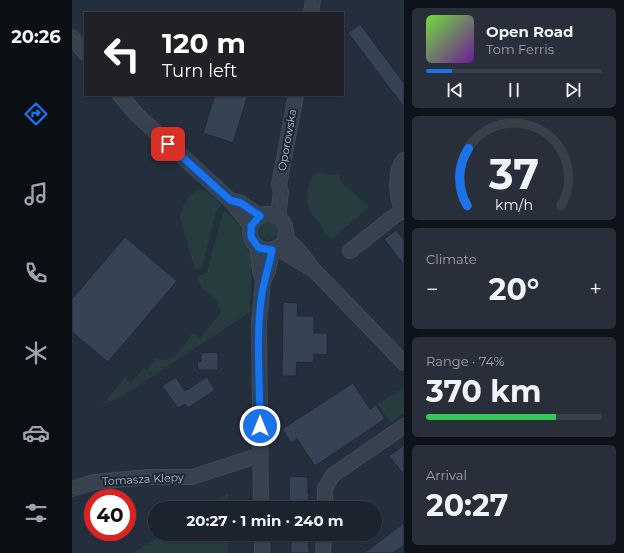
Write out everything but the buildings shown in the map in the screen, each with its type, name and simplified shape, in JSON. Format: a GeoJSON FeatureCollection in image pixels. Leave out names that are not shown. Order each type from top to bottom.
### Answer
{"type":"FeatureCollection","features":[{"type":"Feature","properties":{"kind":"street"},"geometry":{"type":"LineString","coordinates":[[311,12],[313,0]]}},
{"type":"Feature","properties":{"kind":"street"},"geometry":{"type":"LineString","coordinates":[[72,37],[84,52]]}},
{"type":"Feature","properties":{"kind":"street"},"geometry":{"type":"LineString","coordinates":[[121,96],[136,114],[230,200],[251,226],[251,237],[257,246],[264,250],[278,245],[301,253],[312,268],[404,363]]}},
{"type":"Feature","properties":{"kind":"street","name":"Oporowska"},"geometry":{"type":"LineString","coordinates":[[267,215],[281,192],[279,186],[296,96]]}},
{"type":"Feature","properties":{"kind":"street"},"geometry":{"type":"LineString","coordinates":[[350,251],[403,211],[398,185],[399,166],[404,160]]}},
{"type":"Feature","properties":{"kind":"street"},"geometry":{"type":"LineString","coordinates":[[230,200],[241,203],[284,224],[278,245],[263,281],[259,322],[261,501]]}},
{"type":"Feature","properties":{"kind":"street"},"geometry":{"type":"LineString","coordinates":[[251,226],[267,215]]}},
{"type":"Feature","properties":{"kind":"street"},"geometry":{"type":"LineString","coordinates":[[257,246],[260,271],[263,281]]}},
{"type":"Feature","properties":{"kind":"street"},"geometry":{"type":"LineString","coordinates":[[325,501],[325,488],[333,475],[404,426]]}},
{"type":"Feature","properties":{"kind":"street","name":"Tomasza Klepy"},"geometry":{"type":"LineString","coordinates":[[72,489],[94,482],[148,477],[192,476],[260,455]]}},
{"type":"Feature","properties":{"kind":"street"},"geometry":{"type":"LineString","coordinates":[[262,541],[262,553]]}},
{"type":"Feature","properties":{"kind":"street"},"geometry":{"type":"LineString","coordinates":[[323,553],[324,541]]}},
{"type":"Feature","properties":{"kind":"green space"},"geometry":{"type":"Polygon","coordinates":[[[320,172],[331,175],[339,174],[339,178],[342,183],[369,207],[333,238],[324,232],[322,225],[311,212],[308,202],[308,190],[313,174],[320,172]]]}},
{"type":"Feature","properties":{"kind":"green space"},"geometry":{"type":"Polygon","coordinates":[[[198,190],[204,190],[222,204],[216,212],[202,268],[195,270],[180,217],[186,201],[198,190]]]}},
{"type":"Feature","properties":{"kind":"green space"},"geometry":{"type":"Polygon","coordinates":[[[225,210],[240,226],[244,243],[252,257],[250,312],[119,398],[102,405],[125,378],[131,383],[144,368],[147,370],[156,358],[162,360],[173,357],[178,353],[193,333],[200,338],[222,311],[217,306],[219,302],[201,287],[197,276],[207,273],[222,215],[225,210]]]}},
{"type":"Feature","properties":{"kind":"green space"},"geometry":{"type":"Polygon","coordinates":[[[268,222],[274,225],[277,231],[274,237],[268,240],[262,237],[259,231],[262,225],[268,222]]]}},
{"type":"Feature","properties":{"kind":"green space"},"geometry":{"type":"Polygon","coordinates":[[[404,387],[404,414],[390,423],[378,404],[404,387]]]}},
{"type":"Feature","properties":{"kind":"green space"},"geometry":{"type":"Polygon","coordinates":[[[228,493],[228,501],[215,501],[228,493]]]}},
{"type":"Feature","properties":{"kind":"green space"},"geometry":{"type":"Polygon","coordinates":[[[152,541],[228,541],[228,553],[133,553],[152,541]]]}},
{"type":"Feature","properties":{"kind":"route"},"geometry":{"type":"LineString","coordinates":[[168,144],[230,200],[241,203],[260,216],[254,220],[251,226],[250,234],[252,241],[259,248],[264,250],[272,250],[268,271],[263,281],[259,322],[260,426]]}}]}
